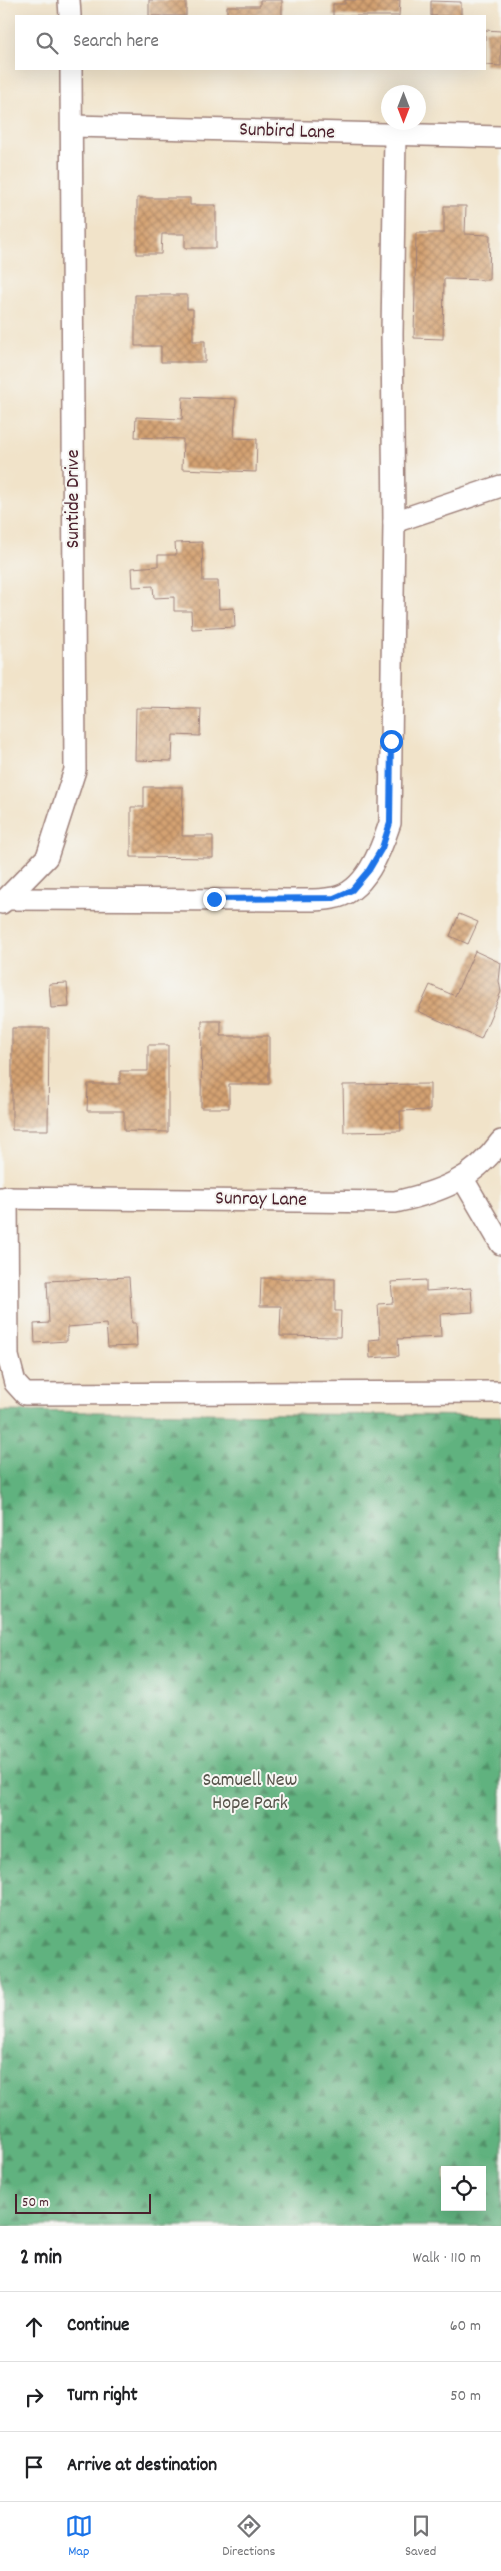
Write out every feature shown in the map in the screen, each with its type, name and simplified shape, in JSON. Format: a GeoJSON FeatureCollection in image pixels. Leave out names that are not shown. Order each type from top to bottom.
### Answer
{"type":"FeatureCollection","features":[{"type":"Feature","properties":{"kind":"street"},"geometry":{"type":"LineString","coordinates":[[69,0],[70,15]]}},
{"type":"Feature","properties":{"kind":"street","name":"Suntide Drive"},"geometry":{"type":"LineString","coordinates":[[3,902],[47,857],[74,770],[73,126],[71,70]]}},
{"type":"Feature","properties":{"kind":"street","name":"Sunbird Lane"},"geometry":{"type":"LineString","coordinates":[[73,126],[501,137]]}},
{"type":"Feature","properties":{"kind":"street"},"geometry":{"type":"LineString","coordinates":[[3,902],[334,898],[352,890],[369,870],[382,848],[390,823],[394,522],[392,334],[395,135]]}},
{"type":"Feature","properties":{"kind":"street"},"geometry":{"type":"LineString","coordinates":[[394,522],[501,486]]}},
{"type":"Feature","properties":{"kind":"street","name":"Sunray Lane"},"geometry":{"type":"LineString","coordinates":[[3,1198],[395,1202],[434,1193],[463,1179],[494,1151],[501,1141]]}},
{"type":"Feature","properties":{"kind":"street"},"geometry":{"type":"LineString","coordinates":[[463,1179],[501,1244]]}},
{"type":"Feature","properties":{"kind":"street"},"geometry":{"type":"LineString","coordinates":[[3,1198],[8,1356],[15,1383],[25,1394],[501,1392]]}},
{"type":"Feature","properties":{"kind":"green space","name":"Samuell New Hope Park"},"geometry":{"type":"Polygon","coordinates":[[[0,1411],[501,1416],[501,2226],[0,2226],[0,1411]]]}},
{"type":"Feature","properties":{"kind":"building"},"geometry":{"type":"Polygon","coordinates":[[[149,0],[186,0],[186,15],[149,15],[149,0]]]}},
{"type":"Feature","properties":{"kind":"building"},"geometry":{"type":"Polygon","coordinates":[[[260,0],[282,0],[282,15],[227,15],[227,6],[260,6],[260,0]]]}},
{"type":"Feature","properties":{"kind":"building"},"geometry":{"type":"Polygon","coordinates":[[[345,0],[400,0],[399,15],[333,15],[333,4],[345,4],[345,0]]]}},
{"type":"Feature","properties":{"kind":"building"},"geometry":{"type":"Polygon","coordinates":[[[431,1],[461,2],[461,15],[431,15],[431,1]]]}},
{"type":"Feature","properties":{"kind":"building"},"geometry":{"type":"Polygon","coordinates":[[[486,30],[501,31],[501,66],[486,65],[486,30]]]}},
{"type":"Feature","properties":{"kind":"building"},"geometry":{"type":"Polygon","coordinates":[[[137,198],[190,198],[190,205],[216,205],[216,248],[185,248],[185,234],[162,234],[161,254],[137,254],[137,198]]]}},
{"type":"Feature","properties":{"kind":"building"},"geometry":{"type":"Polygon","coordinates":[[[444,206],[466,206],[465,234],[490,235],[489,280],[444,279],[443,339],[414,338],[416,233],[444,233],[444,206]]]}},
{"type":"Feature","properties":{"kind":"building"},"geometry":{"type":"Polygon","coordinates":[[[135,295],[187,295],[187,309],[193,309],[193,341],[205,341],[205,362],[161,362],[161,346],[135,346],[135,295]]]}},
{"type":"Feature","properties":{"kind":"building"},"geometry":{"type":"Polygon","coordinates":[[[183,397],[236,399],[234,438],[257,439],[256,472],[182,469],[183,439],[135,437],[136,417],[182,419],[183,397]]]}},
{"type":"Feature","properties":{"kind":"building"},"geometry":{"type":"Polygon","coordinates":[[[202,542],[203,581],[218,581],[219,609],[234,608],[235,627],[192,629],[191,611],[174,611],[174,597],[154,598],[153,586],[133,587],[132,568],[158,566],[158,555],[176,555],[175,543],[202,542]]]}},
{"type":"Feature","properties":{"kind":"building"},"geometry":{"type":"Polygon","coordinates":[[[136,708],[201,709],[200,736],[173,735],[172,761],[135,760],[136,708]]]}},
{"type":"Feature","properties":{"kind":"building"},"geometry":{"type":"Polygon","coordinates":[[[144,787],[183,787],[182,836],[213,836],[213,858],[131,857],[131,807],[144,807],[144,787]]]}},
{"type":"Feature","properties":{"kind":"building"},"geometry":{"type":"Polygon","coordinates":[[[459,914],[478,922],[468,944],[450,936],[459,914]]]}},
{"type":"Feature","properties":{"kind":"building"},"geometry":{"type":"Polygon","coordinates":[[[475,951],[501,963],[499,981],[501,992],[481,1039],[418,1011],[430,985],[455,996],[475,951]]]}},
{"type":"Feature","properties":{"kind":"building"},"geometry":{"type":"Polygon","coordinates":[[[67,983],[69,1007],[51,1008],[49,984],[67,983]]]}},
{"type":"Feature","properties":{"kind":"building"},"geometry":{"type":"Polygon","coordinates":[[[202,1021],[221,1021],[221,1036],[269,1036],[269,1084],[229,1084],[229,1108],[201,1108],[202,1021]]]}},
{"type":"Feature","properties":{"kind":"building"},"geometry":{"type":"Polygon","coordinates":[[[12,1028],[49,1028],[48,1130],[12,1130],[12,1028]]]}},
{"type":"Feature","properties":{"kind":"building"},"geometry":{"type":"Polygon","coordinates":[[[148,1045],[168,1045],[168,1132],[124,1131],[124,1111],[87,1111],[88,1084],[120,1084],[120,1071],[148,1071],[148,1045]]]}},
{"type":"Feature","properties":{"kind":"building"},"geometry":{"type":"Polygon","coordinates":[[[430,1084],[430,1110],[400,1111],[401,1131],[344,1132],[343,1085],[430,1084]]]}},
{"type":"Feature","properties":{"kind":"building"},"geometry":{"type":"Polygon","coordinates":[[[129,1277],[132,1323],[136,1323],[137,1346],[108,1347],[106,1324],[67,1327],[67,1341],[35,1343],[34,1324],[49,1323],[47,1281],[129,1277]]]}},
{"type":"Feature","properties":{"kind":"building"},"geometry":{"type":"Polygon","coordinates":[[[261,1278],[335,1279],[335,1311],[341,1311],[340,1337],[280,1336],[281,1306],[260,1306],[261,1278]]]}},
{"type":"Feature","properties":{"kind":"building"},"geometry":{"type":"Polygon","coordinates":[[[426,1280],[426,1291],[471,1288],[473,1312],[440,1314],[441,1337],[398,1339],[399,1356],[370,1358],[369,1340],[380,1339],[378,1304],[393,1303],[391,1282],[426,1280]]]}},
{"type":"Feature","properties":{"kind":"route"},"geometry":{"type":"LineString","coordinates":[[214,899],[290,900],[334,898],[352,890],[369,870],[382,848],[390,823],[391,741]]}}]}
